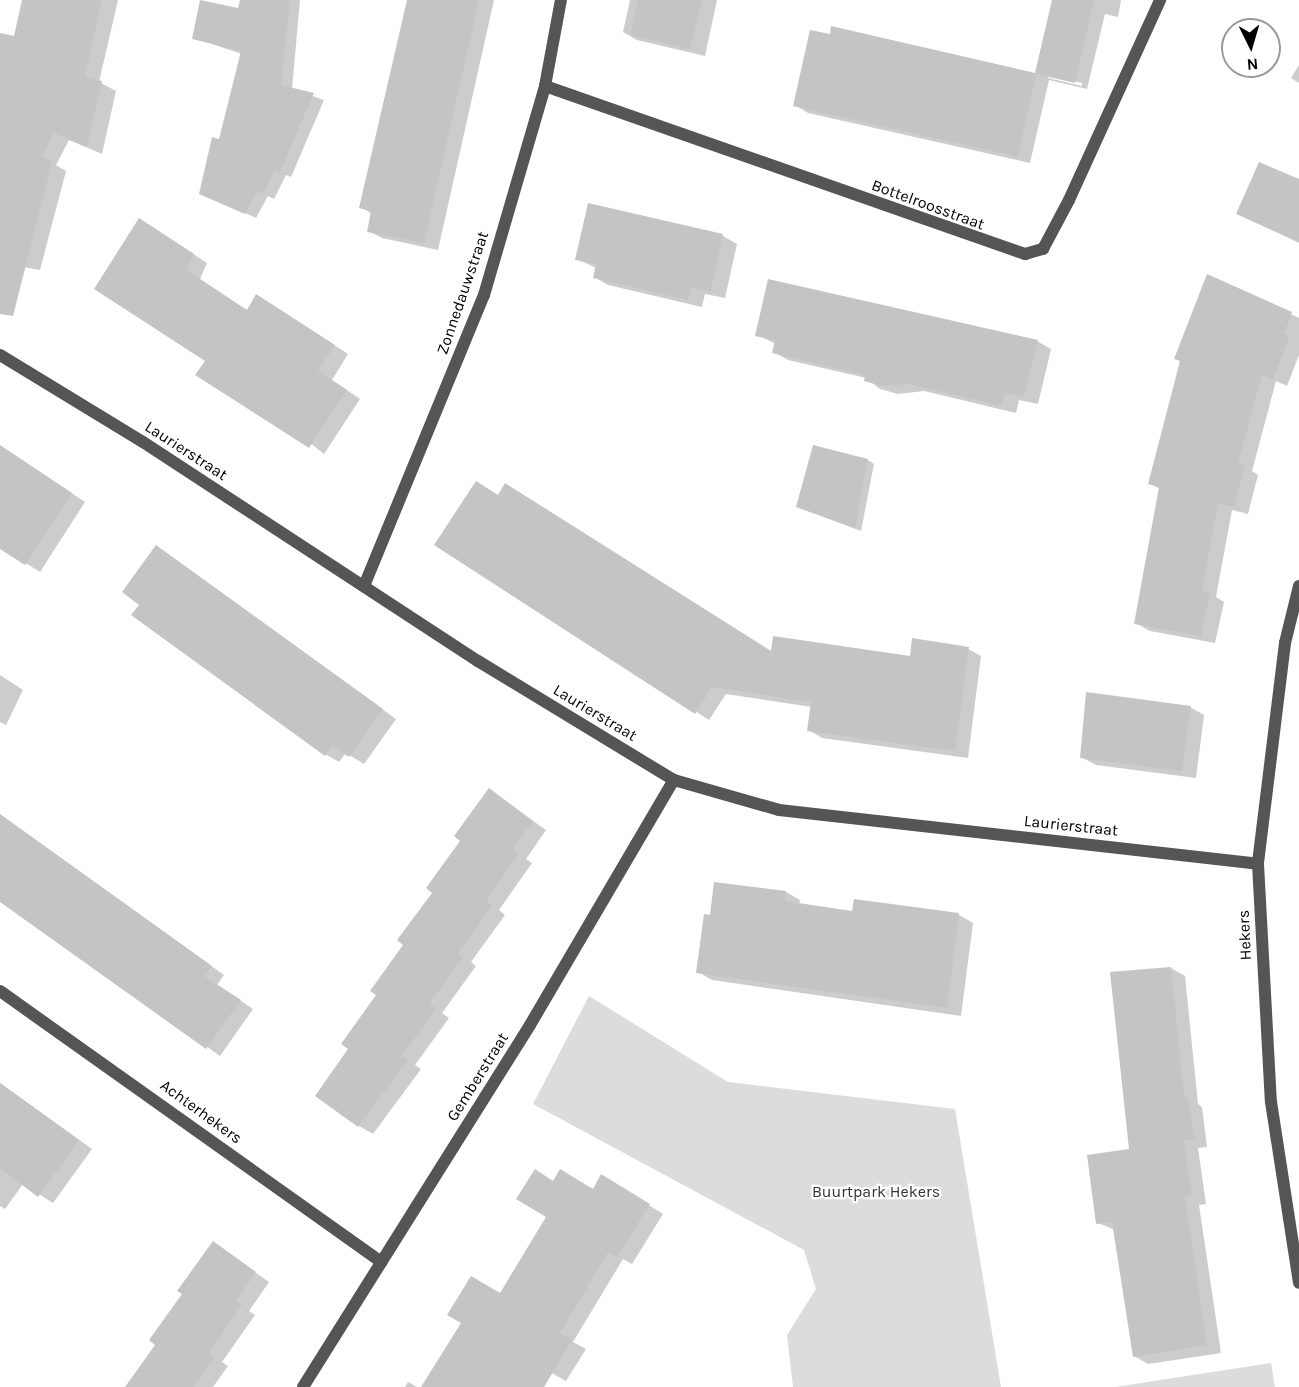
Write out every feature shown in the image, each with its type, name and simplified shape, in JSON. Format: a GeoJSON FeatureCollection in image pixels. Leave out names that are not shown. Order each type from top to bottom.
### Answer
{"type":"FeatureCollection","features":[{"type":"Feature","properties":{"kind":"street","name":"Zonnedauwstraat"},"geometry":{"type":"LineString","coordinates":[[364,586],[484,295],[545,86],[561,0]]}},
{"type":"Feature","properties":{"kind":"street","name":"Bottelroosstraat"},"geometry":{"type":"LineString","coordinates":[[545,86],[1025,254],[1043,249],[1069,200],[1160,0]]}},
{"type":"Feature","properties":{"kind":"street","name":"Laurierstraat"},"geometry":{"type":"LineString","coordinates":[[0,355],[143,442],[478,661],[674,780],[779,810],[1258,864]]}},
{"type":"Feature","properties":{"kind":"street","name":"Hekers"},"geometry":{"type":"LineString","coordinates":[[1299,586],[1285,643],[1258,864],[1271,1102],[1299,1282]]}},
{"type":"Feature","properties":{"kind":"street","name":"Gemberstraat"},"geometry":{"type":"LineString","coordinates":[[303,1387],[530,1025],[674,780]]}},
{"type":"Feature","properties":{"kind":"street","name":"Achterhekers"},"geometry":{"type":"LineString","coordinates":[[0,991],[381,1262]]}},
{"type":"Feature","properties":{"kind":"green space","name":"Buurtpark Hekers"},"geometry":{"type":"Polygon","coordinates":[[[589,996],[728,1082],[955,1109],[1001,1387],[793,1387],[787,1335],[816,1289],[804,1250],[533,1104],[589,996]]]}},
{"type":"Feature","properties":{"kind":"green space"},"geometry":{"type":"Polygon","coordinates":[[[1271,1363],[1275,1387],[1115,1387],[1271,1363]]]}},
{"type":"Feature","properties":{"kind":"building"},"geometry":{"type":"Polygon","coordinates":[[[22,0],[102,0],[85,77],[102,81],[87,147],[54,133],[42,156],[52,162],[13,316],[0,314],[0,33],[14,36],[22,0]]]}},
{"type":"Feature","properties":{"kind":"building"},"geometry":{"type":"Polygon","coordinates":[[[200,0],[238,8],[240,0],[290,0],[281,85],[314,93],[280,172],[275,170],[263,194],[257,191],[245,214],[199,194],[212,137],[219,139],[241,51],[192,39],[200,0]]]}},
{"type":"Feature","properties":{"kind":"building"},"geometry":{"type":"Polygon","coordinates":[[[407,0],[479,0],[424,243],[367,232],[371,211],[359,208],[407,0]]]}},
{"type":"Feature","properties":{"kind":"building"},"geometry":{"type":"Polygon","coordinates":[[[638,0],[702,0],[690,49],[630,35],[638,0]]]}},
{"type":"Feature","properties":{"kind":"building"},"geometry":{"type":"Polygon","coordinates":[[[1052,0],[1094,0],[1075,83],[1036,74],[1018,157],[793,106],[810,30],[830,34],[831,26],[1035,73],[1052,0]]]}},
{"type":"Feature","properties":{"kind":"building"},"geometry":{"type":"Polygon","coordinates":[[[1259,162],[1299,179],[1299,242],[1236,214],[1259,162]]]}},
{"type":"Feature","properties":{"kind":"building"},"geometry":{"type":"Polygon","coordinates":[[[588,203],[723,234],[711,291],[691,287],[688,300],[593,278],[596,264],[575,260],[588,203]]]}},
{"type":"Feature","properties":{"kind":"building"},"geometry":{"type":"Polygon","coordinates":[[[139,218],[194,254],[186,270],[247,310],[256,294],[335,345],[318,371],[347,390],[309,448],[195,375],[205,361],[94,289],[139,218]]]}},
{"type":"Feature","properties":{"kind":"building"},"geometry":{"type":"Polygon","coordinates":[[[1207,274],[1292,312],[1284,334],[1290,335],[1273,379],[1262,375],[1238,463],[1245,466],[1234,507],[1218,503],[1202,591],[1210,592],[1201,636],[1134,624],[1159,487],[1148,484],[1180,361],[1174,359],[1207,274]]]}},
{"type":"Feature","properties":{"kind":"building"},"geometry":{"type":"Polygon","coordinates":[[[768,279],[1038,340],[1024,397],[1005,393],[1001,406],[909,384],[882,386],[864,381],[865,375],[772,353],[775,340],[755,336],[768,279]]]}},
{"type":"Feature","properties":{"kind":"building"},"geometry":{"type":"Polygon","coordinates":[[[0,445],[72,493],[25,565],[0,549],[0,445]]]}},
{"type":"Feature","properties":{"kind":"building"},"geometry":{"type":"Polygon","coordinates":[[[813,445],[868,459],[855,528],[796,507],[813,445]]]}},
{"type":"Feature","properties":{"kind":"building"},"geometry":{"type":"Polygon","coordinates":[[[476,481],[498,495],[505,483],[771,651],[773,636],[910,656],[912,638],[969,647],[955,751],[807,731],[811,702],[712,687],[695,714],[434,545],[476,481]]]}},
{"type":"Feature","properties":{"kind":"building"},"geometry":{"type":"Polygon","coordinates":[[[156,545],[383,709],[349,757],[332,745],[325,756],[131,615],[139,605],[122,592],[156,545]]]}},
{"type":"Feature","properties":{"kind":"building"},"geometry":{"type":"Polygon","coordinates":[[[1086,692],[1191,706],[1182,771],[1080,758],[1086,692]]]}},
{"type":"Feature","properties":{"kind":"building"},"geometry":{"type":"Polygon","coordinates":[[[489,788],[533,821],[513,849],[519,853],[486,901],[492,906],[458,953],[463,957],[429,1004],[436,1008],[402,1056],[408,1060],[358,1127],[315,1096],[348,1049],[341,1044],[376,995],[370,991],[403,945],[397,940],[432,893],[426,888],[460,841],[454,836],[489,788]]]}},
{"type":"Feature","properties":{"kind":"building"},"geometry":{"type":"Polygon","coordinates":[[[0,814],[212,966],[204,976],[241,1000],[206,1049],[0,902],[0,814]]]}},
{"type":"Feature","properties":{"kind":"building"},"geometry":{"type":"Polygon","coordinates":[[[714,882],[786,891],[785,901],[852,911],[854,899],[959,913],[947,1008],[696,973],[704,914],[710,915],[714,882]]]}},
{"type":"Feature","properties":{"kind":"building"},"geometry":{"type":"Polygon","coordinates":[[[1171,967],[1184,1097],[1188,1097],[1194,1139],[1184,1141],[1192,1196],[1185,1197],[1207,1345],[1133,1357],[1112,1222],[1096,1224],[1087,1155],[1129,1149],[1110,972],[1171,967]]]}},
{"type":"Feature","properties":{"kind":"building"},"geometry":{"type":"Polygon","coordinates":[[[0,1083],[79,1140],[38,1197],[0,1168],[0,1083]]]}},
{"type":"Feature","properties":{"kind":"building"},"geometry":{"type":"Polygon","coordinates":[[[535,1169],[553,1181],[560,1169],[593,1189],[601,1174],[650,1204],[617,1257],[608,1252],[560,1333],[572,1340],[544,1387],[421,1387],[461,1323],[447,1315],[471,1276],[500,1293],[546,1217],[516,1199],[535,1169]]]}},
{"type":"Feature","properties":{"kind":"building"},"geometry":{"type":"Polygon","coordinates":[[[213,1241],[256,1272],[236,1301],[242,1305],[209,1353],[215,1357],[193,1387],[125,1387],[155,1345],[149,1340],[182,1294],[177,1291],[213,1241]]]}}]}
